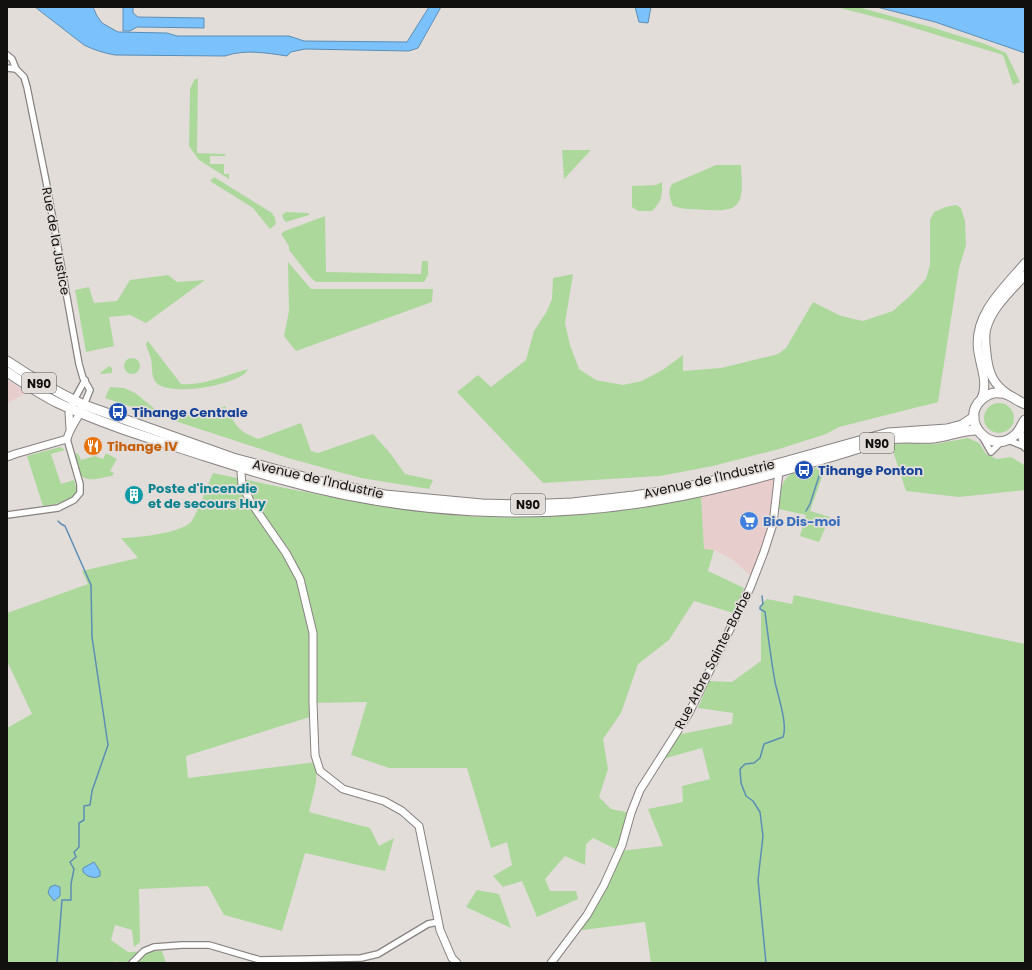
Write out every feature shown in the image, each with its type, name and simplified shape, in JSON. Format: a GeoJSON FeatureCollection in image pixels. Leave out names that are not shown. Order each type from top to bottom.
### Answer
{"type":"FeatureCollection","features":[{"type":"Feature","properties":{"kind":"main road"},"geometry":{"type":"LineString","coordinates":[[980,433],[975,426],[974,417],[975,410],[981,400],[985,388],[978,348],[978,332],[986,312],[997,295],[1025,264]]}},
{"type":"Feature","properties":{"kind":"main road"},"geometry":{"type":"LineString","coordinates":[[1005,441],[1014,436],[1023,423],[1021,409],[1018,400],[1000,389],[995,384],[988,364],[986,352],[986,331],[990,320],[999,305],[1025,275]]}},
{"type":"Feature","properties":{"kind":"main road","name":"Avenue de l'Industrie"},"geometry":{"type":"LineString","coordinates":[[7,361],[72,404],[81,412],[162,442],[281,480],[319,489],[388,502],[463,510],[536,512],[572,511],[662,500],[720,488],[890,439],[905,437],[932,438],[948,436],[965,430],[980,433]]}},
{"type":"Feature","properties":{"kind":"main road","name":"Avenue de l'Industrie"},"geometry":{"type":"LineString","coordinates":[[7,372],[31,388],[72,404]]}},
{"type":"Feature","properties":{"kind":"main road"},"geometry":{"type":"LineString","coordinates":[[981,400],[992,393],[999,393],[1018,400]]}},
{"type":"Feature","properties":{"kind":"main road","name":"Avenue de l'Industrie"},"geometry":{"type":"LineString","coordinates":[[81,412],[233,458],[322,482],[385,495],[482,504],[524,505],[572,503],[678,489],[785,462],[888,433],[947,429],[962,425],[974,417]]}},
{"type":"Feature","properties":{"kind":"main road","name":"N90"},"geometry":{"type":"LineString","coordinates":[[980,433],[994,442],[1005,441]]}},
{"type":"Feature","properties":{"kind":"street","name":"Rue de la Justice"},"geometry":{"type":"LineString","coordinates":[[7,55],[12,59],[16,69],[24,77],[27,87],[46,181],[79,364],[83,378],[90,390],[81,412]]}},
{"type":"Feature","properties":{"kind":"street"},"geometry":{"type":"LineString","coordinates":[[7,68],[16,69]]}},
{"type":"Feature","properties":{"kind":"street"},"geometry":{"type":"LineString","coordinates":[[70,428],[69,417],[72,404],[85,380]]}},
{"type":"Feature","properties":{"kind":"street"},"geometry":{"type":"LineString","coordinates":[[7,515],[58,508],[74,500],[80,493],[80,484],[67,439],[70,428],[81,412]]}},
{"type":"Feature","properties":{"kind":"street"},"geometry":{"type":"LineString","coordinates":[[1023,423],[1021,436],[1024,447]]}},
{"type":"Feature","properties":{"kind":"street"},"geometry":{"type":"LineString","coordinates":[[7,457],[67,439]]}},
{"type":"Feature","properties":{"kind":"street"},"geometry":{"type":"LineString","coordinates":[[1005,441],[1024,447]]}},
{"type":"Feature","properties":{"kind":"street"},"geometry":{"type":"LineString","coordinates":[[233,458],[242,468]]}},
{"type":"Feature","properties":{"kind":"street"},"geometry":{"type":"LineString","coordinates":[[779,471],[785,462]]}},
{"type":"Feature","properties":{"kind":"street"},"geometry":{"type":"LineString","coordinates":[[242,468],[255,464]]}},
{"type":"Feature","properties":{"kind":"street"},"geometry":{"type":"LineString","coordinates":[[242,468],[242,484],[250,501],[286,553],[300,579],[313,633],[315,755],[320,771],[343,789],[384,801],[402,811],[419,826],[438,922],[452,958],[456,963]]}},
{"type":"Feature","properties":{"kind":"street","name":"Rue Arbre Sainte-Barbe"},"geometry":{"type":"LineString","coordinates":[[551,963],[587,915],[604,885],[622,845],[631,813],[640,790],[689,714],[750,588],[773,524],[779,471]]}},
{"type":"Feature","properties":{"kind":"street"},"geometry":{"type":"LineString","coordinates":[[132,963],[144,951],[154,946],[182,945],[208,946],[259,962],[361,958],[378,954],[428,924],[438,922]]}},
{"type":"Feature","properties":{"kind":"shaded area"},"geometry":{"type":"Polygon","coordinates":[[[7,379],[27,393],[7,403],[7,379]]]}},
{"type":"Feature","properties":{"kind":"shaded area"},"geometry":{"type":"Polygon","coordinates":[[[779,476],[784,480],[780,491],[779,509],[758,576],[751,576],[732,559],[714,550],[704,549],[701,496],[779,476]]]}},
{"type":"Feature","properties":{"kind":"green space"},"geometry":{"type":"Polygon","coordinates":[[[836,7],[858,7],[931,27],[985,44],[1006,53],[1020,82],[1013,85],[1003,55],[891,21],[836,7]]]}},
{"type":"Feature","properties":{"kind":"green space"},"geometry":{"type":"Polygon","coordinates":[[[198,78],[197,153],[225,154],[225,156],[210,156],[210,164],[224,164],[224,174],[229,174],[229,179],[199,160],[189,146],[190,89],[194,80],[198,78]]]}},
{"type":"Feature","properties":{"kind":"green space"},"geometry":{"type":"Polygon","coordinates":[[[562,150],[591,150],[564,179],[562,150]]]}},
{"type":"Feature","properties":{"kind":"green space"},"geometry":{"type":"Polygon","coordinates":[[[716,165],[741,165],[741,197],[735,206],[726,210],[718,210],[686,209],[673,206],[669,192],[672,184],[716,165]]]}},
{"type":"Feature","properties":{"kind":"green space"},"geometry":{"type":"Polygon","coordinates":[[[214,177],[272,213],[276,224],[270,229],[253,208],[210,181],[214,177]]]}},
{"type":"Feature","properties":{"kind":"green space"},"geometry":{"type":"Polygon","coordinates":[[[662,182],[661,198],[652,211],[638,211],[632,207],[632,186],[656,185],[662,182]]]}},
{"type":"Feature","properties":{"kind":"green space"},"geometry":{"type":"Polygon","coordinates":[[[956,205],[961,208],[965,221],[966,245],[959,268],[938,402],[839,427],[826,434],[779,449],[713,466],[660,476],[543,483],[457,392],[478,375],[491,387],[526,360],[534,331],[547,311],[552,299],[553,278],[573,274],[565,323],[570,345],[579,369],[596,380],[623,385],[642,381],[664,369],[683,355],[683,371],[721,368],[778,354],[786,348],[813,302],[841,316],[863,321],[893,311],[926,279],[930,265],[930,220],[934,212],[956,205]]]}},
{"type":"Feature","properties":{"kind":"green space"},"geometry":{"type":"Polygon","coordinates":[[[286,212],[309,213],[309,215],[286,222],[282,215],[286,212]]]}},
{"type":"Feature","properties":{"kind":"green space"},"geometry":{"type":"Polygon","coordinates":[[[325,216],[326,272],[421,274],[422,261],[428,261],[428,275],[424,282],[316,282],[311,278],[289,250],[289,246],[281,234],[285,231],[325,216]]]}},
{"type":"Feature","properties":{"kind":"green space"},"geometry":{"type":"Polygon","coordinates":[[[288,262],[311,289],[433,289],[432,302],[296,351],[284,336],[289,311],[288,262]]]}},
{"type":"Feature","properties":{"kind":"green space"},"geometry":{"type":"Polygon","coordinates":[[[168,275],[177,282],[205,280],[146,323],[130,315],[109,317],[114,346],[86,352],[75,290],[89,287],[94,303],[117,301],[130,280],[168,275]]]}},
{"type":"Feature","properties":{"kind":"green space"},"geometry":{"type":"Polygon","coordinates":[[[148,341],[181,384],[206,382],[248,369],[243,375],[234,380],[213,386],[188,389],[167,388],[159,385],[154,380],[151,359],[146,344],[148,341]]]}},
{"type":"Feature","properties":{"kind":"green space"},"geometry":{"type":"Polygon","coordinates":[[[132,358],[138,360],[140,366],[138,372],[132,374],[126,372],[124,366],[126,360],[132,358]]]}},
{"type":"Feature","properties":{"kind":"green space"},"geometry":{"type":"Polygon","coordinates":[[[109,366],[112,368],[112,373],[100,373],[109,366]]]}},
{"type":"Feature","properties":{"kind":"green space"},"geometry":{"type":"Polygon","coordinates":[[[110,387],[124,388],[135,393],[155,409],[182,415],[205,415],[225,406],[241,430],[258,439],[301,423],[311,451],[318,453],[373,434],[390,453],[405,474],[433,480],[429,489],[361,478],[288,458],[105,398],[110,387]]]}},
{"type":"Feature","properties":{"kind":"green space"},"geometry":{"type":"Polygon","coordinates":[[[999,403],[1010,407],[1014,418],[1010,429],[999,433],[988,429],[984,418],[988,407],[999,403]]]}},
{"type":"Feature","properties":{"kind":"green space"},"geometry":{"type":"Polygon","coordinates":[[[968,438],[979,443],[986,454],[997,459],[1011,457],[1024,465],[1025,490],[959,497],[906,491],[891,445],[904,443],[935,444],[968,438]]]}},
{"type":"Feature","properties":{"kind":"green space"},"geometry":{"type":"Polygon","coordinates":[[[60,447],[65,450],[51,454],[61,484],[74,480],[77,491],[70,498],[57,504],[43,506],[27,456],[60,447]]]}},
{"type":"Feature","properties":{"kind":"green space"},"geometry":{"type":"Polygon","coordinates":[[[78,453],[81,460],[95,456],[103,459],[106,453],[117,459],[110,471],[114,473],[112,476],[96,479],[88,479],[81,476],[75,454],[78,453]]]}},
{"type":"Feature","properties":{"kind":"green space"},"geometry":{"type":"Polygon","coordinates":[[[826,466],[810,511],[830,517],[819,542],[800,536],[806,515],[779,509],[780,496],[782,486],[790,475],[796,472],[826,466]]]}},
{"type":"Feature","properties":{"kind":"green space"},"geometry":{"type":"Polygon","coordinates":[[[213,473],[332,497],[422,512],[483,517],[514,518],[577,515],[639,508],[701,496],[704,549],[714,550],[708,571],[744,588],[733,613],[694,601],[669,640],[638,664],[621,713],[603,739],[608,769],[599,797],[611,809],[631,813],[620,851],[593,838],[586,844],[585,865],[565,856],[545,879],[550,891],[576,891],[578,899],[537,917],[522,881],[503,887],[493,876],[512,865],[507,842],[491,848],[467,768],[389,768],[351,755],[367,702],[313,703],[313,716],[186,756],[188,778],[317,762],[316,783],[309,812],[370,828],[379,846],[394,838],[385,871],[305,853],[282,931],[224,915],[208,886],[139,889],[140,942],[134,947],[132,930],[115,925],[111,940],[128,952],[162,951],[166,963],[117,963],[116,961],[111,963],[7,963],[7,728],[32,714],[7,661],[7,613],[88,584],[82,571],[138,558],[121,538],[147,536],[177,530],[190,523],[213,473]]]}},
{"type":"Feature","properties":{"kind":"green space"},"geometry":{"type":"Polygon","coordinates":[[[794,595],[1025,644],[1025,963],[651,963],[645,922],[583,930],[577,928],[620,851],[663,846],[648,809],[683,802],[682,786],[710,779],[702,748],[659,760],[676,735],[732,724],[733,713],[698,708],[709,681],[732,682],[761,661],[761,604],[767,599],[792,604],[794,595]]]}},
{"type":"Feature","properties":{"kind":"green space"},"geometry":{"type":"Polygon","coordinates":[[[477,890],[499,894],[511,928],[466,907],[477,890]]]}},
{"type":"Feature","properties":{"kind":"water"},"geometry":{"type":"Polygon","coordinates":[[[35,7],[93,7],[102,23],[118,32],[167,33],[177,36],[289,36],[304,41],[407,42],[429,7],[441,7],[418,48],[409,51],[305,49],[291,52],[287,56],[248,52],[225,56],[115,55],[95,50],[84,45],[35,7]]]}},
{"type":"Feature","properties":{"kind":"water"},"geometry":{"type":"Polygon","coordinates":[[[123,7],[133,7],[133,13],[138,17],[204,18],[204,28],[137,27],[130,31],[123,31],[123,7]]]}},
{"type":"Feature","properties":{"kind":"water"},"geometry":{"type":"Polygon","coordinates":[[[635,7],[651,7],[648,23],[639,22],[635,7]]]}},
{"type":"Feature","properties":{"kind":"water"},"geometry":{"type":"Polygon","coordinates":[[[877,7],[1025,7],[1025,53],[935,22],[877,7]]]}},
{"type":"Feature","properties":{"kind":"water"},"geometry":{"type":"Polygon","coordinates":[[[94,862],[100,871],[100,876],[93,877],[83,872],[83,868],[94,862]]]}},
{"type":"Feature","properties":{"kind":"water"},"geometry":{"type":"Polygon","coordinates":[[[55,885],[60,887],[60,896],[54,901],[48,893],[50,887],[55,885]]]}},
{"type":"Feature","properties":{"kind":"waterway"},"geometry":{"type":"LineString","coordinates":[[806,511],[810,504],[822,467]]}},
{"type":"Feature","properties":{"kind":"waterway"},"geometry":{"type":"LineString","coordinates":[[57,963],[62,900],[71,900],[71,884],[74,869],[70,862],[76,857],[74,852],[79,847],[79,823],[84,820],[84,806],[90,805],[92,791],[108,745],[92,637],[91,585],[65,526],[58,521]]}},
{"type":"Feature","properties":{"kind":"waterway"},"geometry":{"type":"LineString","coordinates":[[762,596],[763,604],[760,609],[765,612],[775,682],[783,718],[784,732],[783,737],[764,744],[760,758],[754,763],[745,764],[740,769],[741,783],[746,796],[753,801],[760,812],[763,836],[758,880],[766,963]]}},
{"type":"Feature","properties":{"kind":"place","name":"Tihange Centrale"},"geometry":{"type":"Point","coordinates":[118,412]}},
{"type":"Feature","properties":{"kind":"place","name":"Tihange IV"},"geometry":{"type":"Point","coordinates":[93,446]}},
{"type":"Feature","properties":{"kind":"place","name":"Tihange Ponton"},"geometry":{"type":"Point","coordinates":[804,470]}},
{"type":"Feature","properties":{"kind":"place","name":"Poste d'incendie et de secours Huy"},"geometry":{"type":"Point","coordinates":[134,495]}},
{"type":"Feature","properties":{"kind":"place","name":"Bio Dis-moi"},"geometry":{"type":"Point","coordinates":[749,521]}}]}
